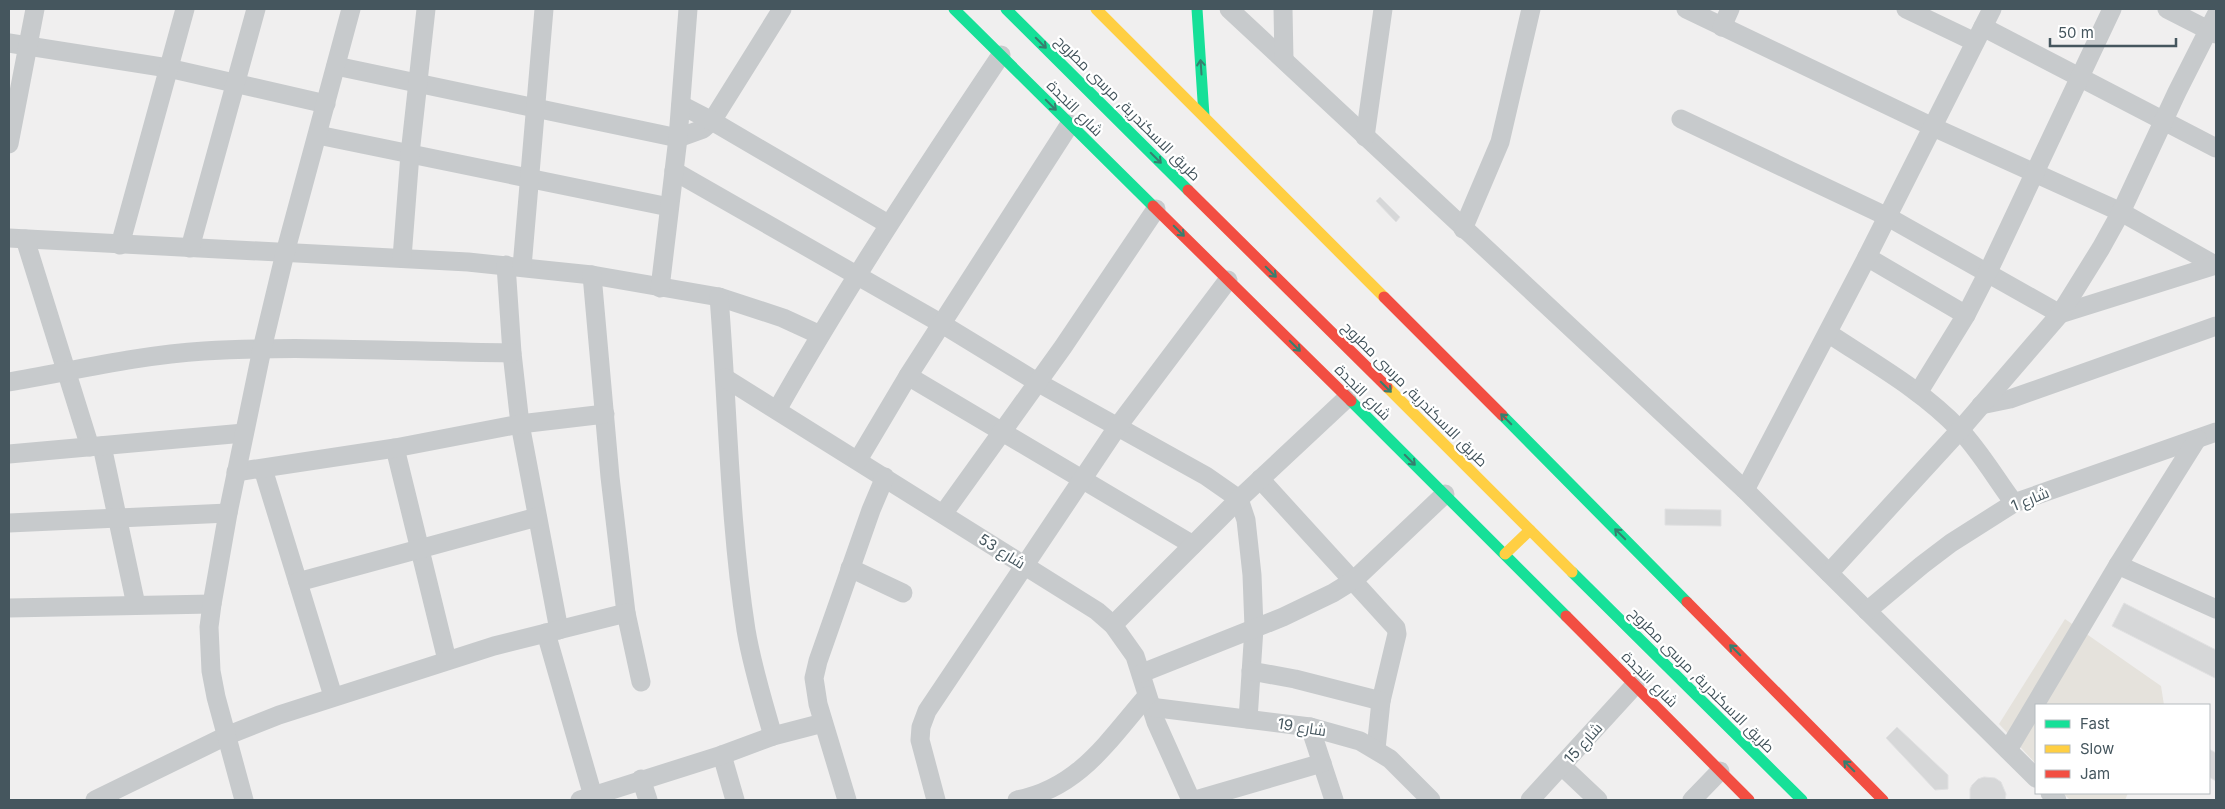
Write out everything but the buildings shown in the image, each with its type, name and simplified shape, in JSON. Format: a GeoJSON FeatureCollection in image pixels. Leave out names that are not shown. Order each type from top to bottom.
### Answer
{"type":"FeatureCollection","features":[{"type":"Feature","properties":{"kind":"main road","name":"شارع النجدة"},"geometry":{"type":"LineString","coordinates":[[954,9],[1445,494],[1749,800]]}},
{"type":"Feature","properties":{"kind":"main road","name":"طريق الاسكندرية, مرسى مطروح"},"geometry":{"type":"LineString","coordinates":[[1006,9],[1802,800]]}},
{"type":"Feature","properties":{"kind":"main road"},"geometry":{"type":"LineString","coordinates":[[1096,9],[1883,800]]}},
{"type":"Feature","properties":{"kind":"main road"},"geometry":{"type":"LineString","coordinates":[[1197,9],[1204,116]]}},
{"type":"Feature","properties":{"kind":"main road"},"geometry":{"type":"LineString","coordinates":[[1505,554],[1530,530]]}},
{"type":"Feature","properties":{"kind":"street"},"geometry":{"type":"LineString","coordinates":[[9,144],[35,9]]}},
{"type":"Feature","properties":{"kind":"street"},"geometry":{"type":"LineString","coordinates":[[120,245],[184,9]]}},
{"type":"Feature","properties":{"kind":"street"},"geometry":{"type":"LineString","coordinates":[[190,248],[256,9]]}},
{"type":"Feature","properties":{"kind":"street"},"geometry":{"type":"LineString","coordinates":[[244,800],[226,736],[211,671],[209,627],[212,604],[236,472],[284,253],[318,135],[351,9]]}},
{"type":"Feature","properties":{"kind":"street"},"geometry":{"type":"LineString","coordinates":[[402,258],[410,154],[426,9]]}},
{"type":"Feature","properties":{"kind":"street"},"geometry":{"type":"LineString","coordinates":[[544,9],[529,179],[514,266],[512,353],[520,424],[537,517],[553,631],[587,798],[722,755],[773,736],[823,723]]}},
{"type":"Feature","properties":{"kind":"street"},"geometry":{"type":"LineString","coordinates":[[660,288],[678,138],[688,9]]}},
{"type":"Feature","properties":{"kind":"street"},"geometry":{"type":"LineString","coordinates":[[336,66],[678,138],[697,132],[712,121],[782,9]]}},
{"type":"Feature","properties":{"kind":"street"},"geometry":{"type":"LineString","coordinates":[[1229,9],[1745,490],[2035,777]]}},
{"type":"Feature","properties":{"kind":"street"},"geometry":{"type":"LineString","coordinates":[[1283,9],[1284,60]]}},
{"type":"Feature","properties":{"kind":"street"},"geometry":{"type":"LineString","coordinates":[[1365,137],[1383,9]]}},
{"type":"Feature","properties":{"kind":"street"},"geometry":{"type":"LineString","coordinates":[[1463,229],[1500,142],[1531,9]]}},
{"type":"Feature","properties":{"kind":"street"},"geometry":{"type":"LineString","coordinates":[[1722,26],[1730,9]]}},
{"type":"Feature","properties":{"kind":"street"},"geometry":{"type":"LineString","coordinates":[[1906,9],[1979,34],[2079,76],[2216,148]]}},
{"type":"Feature","properties":{"kind":"street"},"geometry":{"type":"LineString","coordinates":[[1745,490],[1888,218],[1992,9]]}},
{"type":"Feature","properties":{"kind":"street"},"geometry":{"type":"LineString","coordinates":[[1918,393],[1966,315],[1987,274],[2112,9]]}},
{"type":"Feature","properties":{"kind":"street"},"geometry":{"type":"LineString","coordinates":[[1829,573],[1960,430],[2060,314],[2101,248],[2121,212],[2164,120],[2214,27],[2167,9]]}},
{"type":"Feature","properties":{"kind":"street"},"geometry":{"type":"LineString","coordinates":[[1686,10],[1934,127],[2121,212],[2216,265]]}},
{"type":"Feature","properties":{"kind":"street"},"geometry":{"type":"LineString","coordinates":[[9,43],[168,68],[235,85],[326,104]]}},
{"type":"Feature","properties":{"kind":"street"},"geometry":{"type":"LineString","coordinates":[[778,410],[820,335],[888,224],[1001,55]]}},
{"type":"Feature","properties":{"kind":"street"},"geometry":{"type":"LineString","coordinates":[[681,105],[712,121],[888,224]]}},
{"type":"Feature","properties":{"kind":"street"},"geometry":{"type":"LineString","coordinates":[[1681,119],[1888,218],[2060,314],[2216,265]]}},
{"type":"Feature","properties":{"kind":"street"},"geometry":{"type":"LineString","coordinates":[[858,460],[908,376],[1070,124]]}},
{"type":"Feature","properties":{"kind":"street"},"geometry":{"type":"LineString","coordinates":[[318,135],[669,207]]}},
{"type":"Feature","properties":{"kind":"street"},"geometry":{"type":"LineString","coordinates":[[674,171],[942,324],[1037,382],[1206,476],[1239,499],[1246,520],[1250,546],[1254,628],[1248,719]]}},
{"type":"Feature","properties":{"kind":"street"},"geometry":{"type":"LineString","coordinates":[[943,514],[1156,209]]}},
{"type":"Feature","properties":{"kind":"street"},"geometry":{"type":"LineString","coordinates":[[136,605],[117,517],[96,446],[17,238],[120,245],[402,258],[514,266],[592,275],[719,298],[783,318],[820,335]]}},
{"type":"Feature","properties":{"kind":"street"},"geometry":{"type":"LineString","coordinates":[[1867,257],[1966,315]]}},
{"type":"Feature","properties":{"kind":"street"},"geometry":{"type":"LineString","coordinates":[[592,275],[626,613],[641,682]]}},
{"type":"Feature","properties":{"kind":"street"},"geometry":{"type":"LineString","coordinates":[[936,800],[920,740],[921,727],[927,712],[1118,426],[1228,280]]}},
{"type":"Feature","properties":{"kind":"street"},"geometry":{"type":"LineString","coordinates":[[719,298],[736,542],[742,601],[752,663],[773,736]]}},
{"type":"Feature","properties":{"kind":"street"},"geometry":{"type":"LineString","coordinates":[[1981,405],[2010,399],[2216,326]]}},
{"type":"Feature","properties":{"kind":"street"},"geometry":{"type":"LineString","coordinates":[[1828,333],[1918,393],[1960,430],[2014,503]]}},
{"type":"Feature","properties":{"kind":"street"},"geometry":{"type":"LineString","coordinates":[[9,382],[192,352],[262,349],[512,353]]}},
{"type":"Feature","properties":{"kind":"street"},"geometry":{"type":"LineString","coordinates":[[908,376],[1193,545]]}},
{"type":"Feature","properties":{"kind":"street","name":"شارع 53"},"geometry":{"type":"LineString","coordinates":[[725,378],[1097,611],[1113,625],[1135,656],[1142,673],[1149,702],[1193,800]]}},
{"type":"Feature","properties":{"kind":"street"},"geometry":{"type":"LineString","coordinates":[[1113,625],[1239,499],[1348,398]]}},
{"type":"Feature","properties":{"kind":"street"},"geometry":{"type":"LineString","coordinates":[[236,472],[395,448],[520,424],[605,414]]}},
{"type":"Feature","properties":{"kind":"street"},"geometry":{"type":"LineString","coordinates":[[9,454],[244,434]]}},
{"type":"Feature","properties":{"kind":"street"},"geometry":{"type":"LineString","coordinates":[[2035,704],[2118,565],[2211,436]]}},
{"type":"Feature","properties":{"kind":"street","name":"شارع 1"},"geometry":{"type":"LineString","coordinates":[[1867,611],[1944,548],[2014,503],[2211,436]]}},
{"type":"Feature","properties":{"kind":"street"},"geometry":{"type":"LineString","coordinates":[[395,448],[447,660]]}},
{"type":"Feature","properties":{"kind":"street"},"geometry":{"type":"LineString","coordinates":[[263,468],[333,696]]}},
{"type":"Feature","properties":{"kind":"street"},"geometry":{"type":"LineString","coordinates":[[847,800],[823,723],[814,678],[850,568],[885,477]]}},
{"type":"Feature","properties":{"kind":"street"},"geometry":{"type":"LineString","coordinates":[[1260,480],[1354,580],[1396,628],[1397,634],[1381,701],[1376,749]]}},
{"type":"Feature","properties":{"kind":"street"},"geometry":{"type":"LineString","coordinates":[[1142,673],[1310,606],[1354,580],[1445,494]]}},
{"type":"Feature","properties":{"kind":"street"},"geometry":{"type":"LineString","coordinates":[[9,523],[228,513]]}},
{"type":"Feature","properties":{"kind":"street"},"geometry":{"type":"LineString","coordinates":[[298,582],[537,517]]}},
{"type":"Feature","properties":{"kind":"street"},"geometry":{"type":"LineString","coordinates":[[2118,565],[2216,608]]}},
{"type":"Feature","properties":{"kind":"street"},"geometry":{"type":"LineString","coordinates":[[850,568],[903,593]]}},
{"type":"Feature","properties":{"kind":"street"},"geometry":{"type":"LineString","coordinates":[[9,608],[212,604]]}},
{"type":"Feature","properties":{"kind":"street"},"geometry":{"type":"LineString","coordinates":[[95,800],[226,736],[333,696],[447,660],[626,613]]}},
{"type":"Feature","properties":{"kind":"street"},"geometry":{"type":"LineString","coordinates":[[1251,671],[1304,681],[1381,701]]}},
{"type":"Feature","properties":{"kind":"street","name":"شارع 15"},"geometry":{"type":"LineString","coordinates":[[1530,800],[1635,685]]}},
{"type":"Feature","properties":{"kind":"street"},"geometry":{"type":"LineString","coordinates":[[1017,800],[1047,791],[1065,782],[1084,768],[1149,702]]}},
{"type":"Feature","properties":{"kind":"street","name":"شارع 19"},"geometry":{"type":"LineString","coordinates":[[1149,702],[1248,719],[1310,727],[1360,741],[1390,759],[1432,800]]}},
{"type":"Feature","properties":{"kind":"street"},"geometry":{"type":"LineString","coordinates":[[2008,750],[2035,705]]}},
{"type":"Feature","properties":{"kind":"street"},"geometry":{"type":"LineString","coordinates":[[1310,727],[1334,800]]}},
{"type":"Feature","properties":{"kind":"street"},"geometry":{"type":"LineString","coordinates":[[722,755],[735,800]]}},
{"type":"Feature","properties":{"kind":"street"},"geometry":{"type":"LineString","coordinates":[[1193,800],[1322,763]]}},
{"type":"Feature","properties":{"kind":"street"},"geometry":{"type":"LineString","coordinates":[[1562,766],[1598,800]]}},
{"type":"Feature","properties":{"kind":"street"},"geometry":{"type":"LineString","coordinates":[[1692,800],[1720,771]]}},
{"type":"Feature","properties":{"kind":"street"},"geometry":{"type":"LineString","coordinates":[[642,779],[648,800]]}},
{"type":"Feature","properties":{"kind":"shaded area"},"geometry":{"type":"Polygon","coordinates":[[[2065,619],[2161,686],[2164,704],[2035,704],[2035,763],[1999,724],[2065,619]]]}},
{"type":"Feature","properties":{"kind":"shaded area"},"geometry":{"type":"Polygon","coordinates":[[[2064,794],[2128,794],[2125,800],[2070,800],[2064,794]]]}},
{"type":"Feature","properties":{"kind":"traffic: fast"},"geometry":{"type":"LineString","coordinates":[[954,9],[1153,206]]}},
{"type":"Feature","properties":{"kind":"traffic: fast"},"geometry":{"type":"LineString","coordinates":[[1006,9],[1188,190]]}},
{"type":"Feature","properties":{"kind":"traffic: fast"},"geometry":{"type":"LineString","coordinates":[[1197,9],[1204,116]]}},
{"type":"Feature","properties":{"kind":"traffic: fast"},"geometry":{"type":"LineString","coordinates":[[1351,401],[1566,616]]}},
{"type":"Feature","properties":{"kind":"traffic: fast"},"geometry":{"type":"LineString","coordinates":[[1502,415],[1687,602]]}},
{"type":"Feature","properties":{"kind":"traffic: fast"},"geometry":{"type":"LineString","coordinates":[[1572,572],[1802,800]]}},
{"type":"Feature","properties":{"kind":"traffic: slow"},"geometry":{"type":"LineString","coordinates":[[1096,9],[1384,297]]}},
{"type":"Feature","properties":{"kind":"traffic: slow"},"geometry":{"type":"LineString","coordinates":[[1387,387],[1572,572]]}},
{"type":"Feature","properties":{"kind":"traffic: slow"},"geometry":{"type":"LineString","coordinates":[[1505,554],[1530,530]]}},
{"type":"Feature","properties":{"kind":"traffic: jam"},"geometry":{"type":"LineString","coordinates":[[1188,190],[1387,387]]}},
{"type":"Feature","properties":{"kind":"traffic: jam"},"geometry":{"type":"LineString","coordinates":[[1153,206],[1351,401]]}},
{"type":"Feature","properties":{"kind":"traffic: jam"},"geometry":{"type":"LineString","coordinates":[[1384,297],[1502,415]]}},
{"type":"Feature","properties":{"kind":"traffic: jam"},"geometry":{"type":"LineString","coordinates":[[1687,602],[1883,800]]}},
{"type":"Feature","properties":{"kind":"traffic: jam"},"geometry":{"type":"LineString","coordinates":[[1566,616],[1749,800]]}}]}
